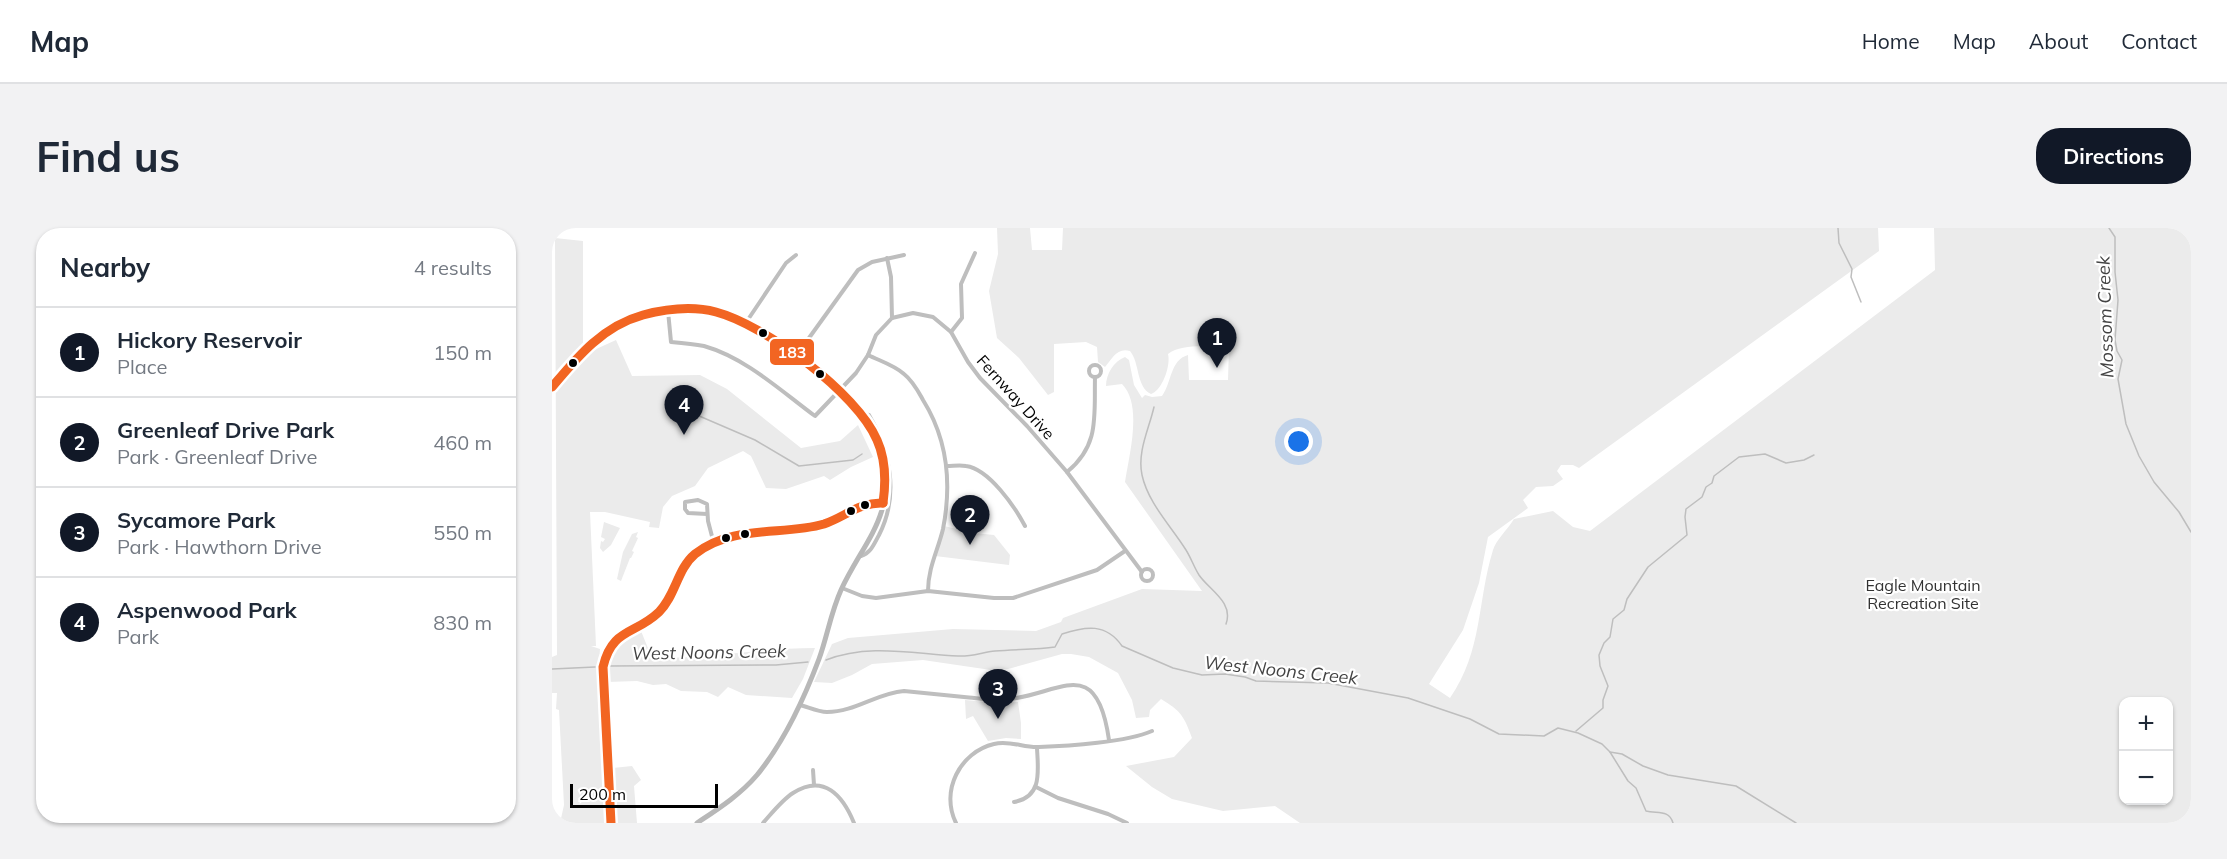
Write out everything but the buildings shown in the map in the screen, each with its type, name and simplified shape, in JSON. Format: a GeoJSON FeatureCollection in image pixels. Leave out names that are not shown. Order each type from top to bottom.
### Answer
{"type":"FeatureCollection","features":[{"type":"Feature","properties":{"kind":"street"},"geometry":{"type":"LineString","coordinates":[[951,332],[962,318],[961,284],[975,253]]}},
{"type":"Feature","properties":{"kind":"street"},"geometry":{"type":"LineString","coordinates":[[745,324],[786,263],[796,255]]}},
{"type":"Feature","properties":{"kind":"street"},"geometry":{"type":"LineString","coordinates":[[796,356],[856,272],[869,262],[904,255]]}},
{"type":"Feature","properties":{"kind":"street"},"geometry":{"type":"LineString","coordinates":[[668,310],[671,342],[702,346],[721,352],[746,366],[815,416],[856,373],[868,355],[876,335],[891,318],[891,277],[887,258]]}},
{"type":"Feature","properties":{"kind":"street"},"geometry":{"type":"LineString","coordinates":[[552,387],[597,336],[635,317],[668,310],[691,309],[718,312],[745,324],[796,356],[838,393],[860,413],[872,432],[882,457],[885,482],[883,503],[876,529],[842,588],[815,670],[799,705],[776,748],[756,775],[732,799],[697,823]]}},
{"type":"Feature","properties":{"kind":"street","name":"Fernway Drive"},"geometry":{"type":"LineString","coordinates":[[891,318],[913,313],[927,315],[939,321],[951,332],[980,378],[1027,426],[1067,472],[1142,572]]}},
{"type":"Feature","properties":{"kind":"street"},"geometry":{"type":"LineString","coordinates":[[868,355],[895,368],[911,381],[933,418],[942,442],[947,466],[948,489],[942,531],[932,560],[928,591]]}},
{"type":"Feature","properties":{"kind":"street"},"geometry":{"type":"LineString","coordinates":[[1067,472],[1081,460],[1094,434],[1095,377]]}},
{"type":"Feature","properties":{"kind":"street"},"geometry":{"type":"LineString","coordinates":[[860,413],[868,415],[882,439],[888,458],[890,479],[889,505],[882,527],[869,552],[861,556]]}},
{"type":"Feature","properties":{"kind":"street"},"geometry":{"type":"LineString","coordinates":[[947,466],[966,465],[980,471],[1006,497],[1025,526]]}},
{"type":"Feature","properties":{"kind":"street"},"geometry":{"type":"LineString","coordinates":[[707,514],[687,513],[685,503],[690,500],[704,501],[707,504],[714,544]]}},
{"type":"Feature","properties":{"kind":"street"},"geometry":{"type":"LineString","coordinates":[[611,823],[603,675],[609,648],[619,636],[658,613],[668,600],[685,565],[697,552],[755,531],[819,525],[835,520],[861,504],[870,501],[883,503]]}},
{"type":"Feature","properties":{"kind":"street"},"geometry":{"type":"LineString","coordinates":[[842,588],[859,595],[876,598],[928,591],[1012,598],[1097,570],[1125,550]]}},
{"type":"Feature","properties":{"kind":"street"},"geometry":{"type":"LineString","coordinates":[[799,705],[825,712],[845,710],[891,692],[904,691],[998,700],[1016,699],[1062,685],[1073,685],[1085,688],[1101,703],[1109,740]]}},
{"type":"Feature","properties":{"kind":"street"},"geometry":{"type":"LineString","coordinates":[[956,823],[950,802],[952,787],[965,760],[978,750],[1002,742],[1036,748],[1109,740],[1143,735],[1152,731]]}},
{"type":"Feature","properties":{"kind":"street"},"geometry":{"type":"LineString","coordinates":[[1014,802],[1023,801],[1036,787],[1039,774],[1036,748]]}},
{"type":"Feature","properties":{"kind":"street"},"geometry":{"type":"LineString","coordinates":[[813,770],[813,785]]}},
{"type":"Feature","properties":{"kind":"street"},"geometry":{"type":"LineString","coordinates":[[763,823],[791,794],[813,785],[826,787],[839,795],[847,806],[854,823]]}},
{"type":"Feature","properties":{"kind":"street"},"geometry":{"type":"LineString","coordinates":[[1036,787],[1068,802],[1108,814],[1127,823]]}},
{"type":"Feature","properties":{"kind":"green space","name":"Eagle Mountain Recreation Site"},"geometry":{"type":"Polygon","coordinates":[[[997,228],[1030,228],[1032,250],[1062,250],[1063,228],[1878,228],[1879,251],[1579,468],[1573,465],[1561,465],[1557,471],[1563,479],[1553,486],[1536,487],[1523,500],[1528,508],[1488,537],[1479,583],[1463,630],[1429,684],[1450,698],[1461,680],[1474,644],[1493,550],[1514,519],[1553,511],[1573,527],[1590,531],[1935,270],[1934,228],[2191,228],[2191,823],[1300,823],[1275,806],[1223,811],[1172,799],[1152,787],[1126,766],[1174,757],[1192,738],[1187,724],[1173,707],[1161,699],[1150,710],[1149,717],[1136,718],[1132,700],[1118,673],[1089,657],[1062,654],[1008,669],[991,670],[923,660],[872,664],[832,683],[814,682],[832,644],[848,638],[953,629],[1036,631],[1061,622],[1063,618],[1142,589],[1202,591],[1125,482],[1133,431],[1132,404],[1122,384],[1106,386],[1106,381],[1114,365],[1125,357],[1129,360],[1134,385],[1142,398],[1145,395],[1162,396],[1174,366],[1188,355],[1189,380],[1228,380],[1229,347],[1189,347],[1168,354],[1165,377],[1159,388],[1151,394],[1146,391],[1140,380],[1130,351],[1118,352],[1105,367],[1098,362],[1097,347],[1086,342],[1054,344],[1054,392],[1048,395],[1019,358],[997,338],[989,291],[998,254],[997,228]]]}},
{"type":"Feature","properties":{"kind":"green space"},"geometry":{"type":"Polygon","coordinates":[[[555,238],[583,241],[583,355],[616,340],[632,376],[700,375],[727,389],[801,448],[840,441],[858,425],[873,457],[830,480],[824,476],[786,489],[766,488],[751,456],[743,451],[708,468],[695,486],[672,496],[663,507],[659,528],[649,527],[650,522],[605,512],[590,512],[596,646],[591,646],[600,649],[605,823],[560,823],[564,805],[559,710],[556,709],[557,693],[552,693],[552,657],[557,655],[555,238]]]}},
{"type":"Feature","properties":{"kind":"green space"},"geometry":{"type":"Polygon","coordinates":[[[604,522],[620,528],[611,545],[603,552],[600,548],[601,541],[605,539],[601,537],[604,522]]]}},
{"type":"Feature","properties":{"kind":"green space"},"geometry":{"type":"Polygon","coordinates":[[[944,526],[994,535],[1010,555],[1009,565],[935,556],[944,526]]]}},
{"type":"Feature","properties":{"kind":"green space"},"geometry":{"type":"Polygon","coordinates":[[[638,532],[636,537],[638,538],[632,551],[634,552],[621,581],[617,579],[623,552],[632,534],[638,532]]]}},
{"type":"Feature","properties":{"kind":"green space"},"geometry":{"type":"Polygon","coordinates":[[[641,631],[652,658],[815,648],[803,679],[792,698],[746,695],[728,687],[718,697],[707,692],[681,691],[666,684],[653,685],[637,681],[607,682],[615,650],[624,641],[641,631]]]}},
{"type":"Feature","properties":{"kind":"green space"},"geometry":{"type":"Polygon","coordinates":[[[965,700],[1018,702],[1021,739],[1006,738],[988,741],[973,716],[966,719],[965,700]]]}},
{"type":"Feature","properties":{"kind":"green space"},"geometry":{"type":"Polygon","coordinates":[[[632,766],[641,780],[634,786],[637,823],[616,823],[613,768],[632,766]]]}},
{"type":"Feature","properties":{"kind":"waterway"},"geometry":{"type":"LineString","coordinates":[[1838,228],[1839,243],[1852,269],[1851,277],[1861,302]]}},
{"type":"Feature","properties":{"kind":"waterway","name":"Mossom Creek"},"geometry":{"type":"LineString","coordinates":[[2109,228],[2115,237],[2118,300],[2115,340],[2122,360],[2118,379],[2126,424],[2139,456],[2154,482],[2179,512],[2191,532]]}},
{"type":"Feature","properties":{"kind":"waterway"},"geometry":{"type":"LineString","coordinates":[[669,403],[755,440],[799,466],[853,460],[862,454]]}},
{"type":"Feature","properties":{"kind":"waterway"},"geometry":{"type":"LineString","coordinates":[[1154,407],[1141,458],[1145,485],[1203,581],[1224,603],[1228,616],[1226,624]]}},
{"type":"Feature","properties":{"kind":"waterway"},"geometry":{"type":"LineString","coordinates":[[1576,731],[1603,708],[1608,686],[1600,666],[1599,655],[1604,643],[1610,637],[1613,619],[1624,610],[1627,599],[1648,567],[1687,535],[1686,509],[1702,497],[1714,476],[1739,457],[1765,454],[1786,463],[1804,460],[1814,455]]}},
{"type":"Feature","properties":{"kind":"waterway","name":"West Noons Creek"},"geometry":{"type":"LineString","coordinates":[[826,660],[842,655],[875,651],[963,656],[995,651],[1048,648],[1055,647],[1062,634],[1079,629],[1095,628],[1109,633],[1122,646],[1173,668],[1202,675],[1225,674],[1256,681],[1328,683],[1408,698],[1470,719],[1499,734],[1544,736],[1558,728],[1578,733],[1602,744],[1610,752],[1622,754],[1643,766],[1668,775],[1736,786],[1796,823]]}},
{"type":"Feature","properties":{"kind":"waterway","name":"West Noons Creek"},"geometry":{"type":"LineString","coordinates":[[610,666],[776,665],[808,662]]}},
{"type":"Feature","properties":{"kind":"waterway","name":"West Noons Creek"},"geometry":{"type":"LineString","coordinates":[[552,669],[595,667]]}},
{"type":"Feature","properties":{"kind":"waterway"},"geometry":{"type":"LineString","coordinates":[[1610,752],[1628,781],[1636,788],[1646,811],[1666,814],[1673,823]]}},
{"type":"Feature","properties":{"kind":"transit line","name":"183"},"geometry":{"type":"LineString","coordinates":[[552,387],[603,334],[629,320],[670,310],[689,309],[716,312],[736,319],[759,331],[807,363],[830,382],[866,422],[877,440],[882,455],[885,487],[883,503]]}},
{"type":"Feature","properties":{"kind":"transit line","name":"183"},"geometry":{"type":"LineString","coordinates":[[611,823],[603,667],[612,645],[659,612],[689,560],[710,545],[742,534],[808,528],[832,521],[859,507],[883,503]]}},
{"type":"Feature","properties":{"kind":"place","name":"Hickory Reservoir"},"geometry":{"type":"Point","coordinates":[1217,368]}},
{"type":"Feature","properties":{"kind":"place","name":"Aspenwood Park"},"geometry":{"type":"Point","coordinates":[684,435]}},
{"type":"Feature","properties":{"kind":"place","name":"Greenleaf Drive Park"},"geometry":{"type":"Point","coordinates":[970,545]}},
{"type":"Feature","properties":{"kind":"place","name":"Sycamore Park"},"geometry":{"type":"Point","coordinates":[998,719]}}]}
